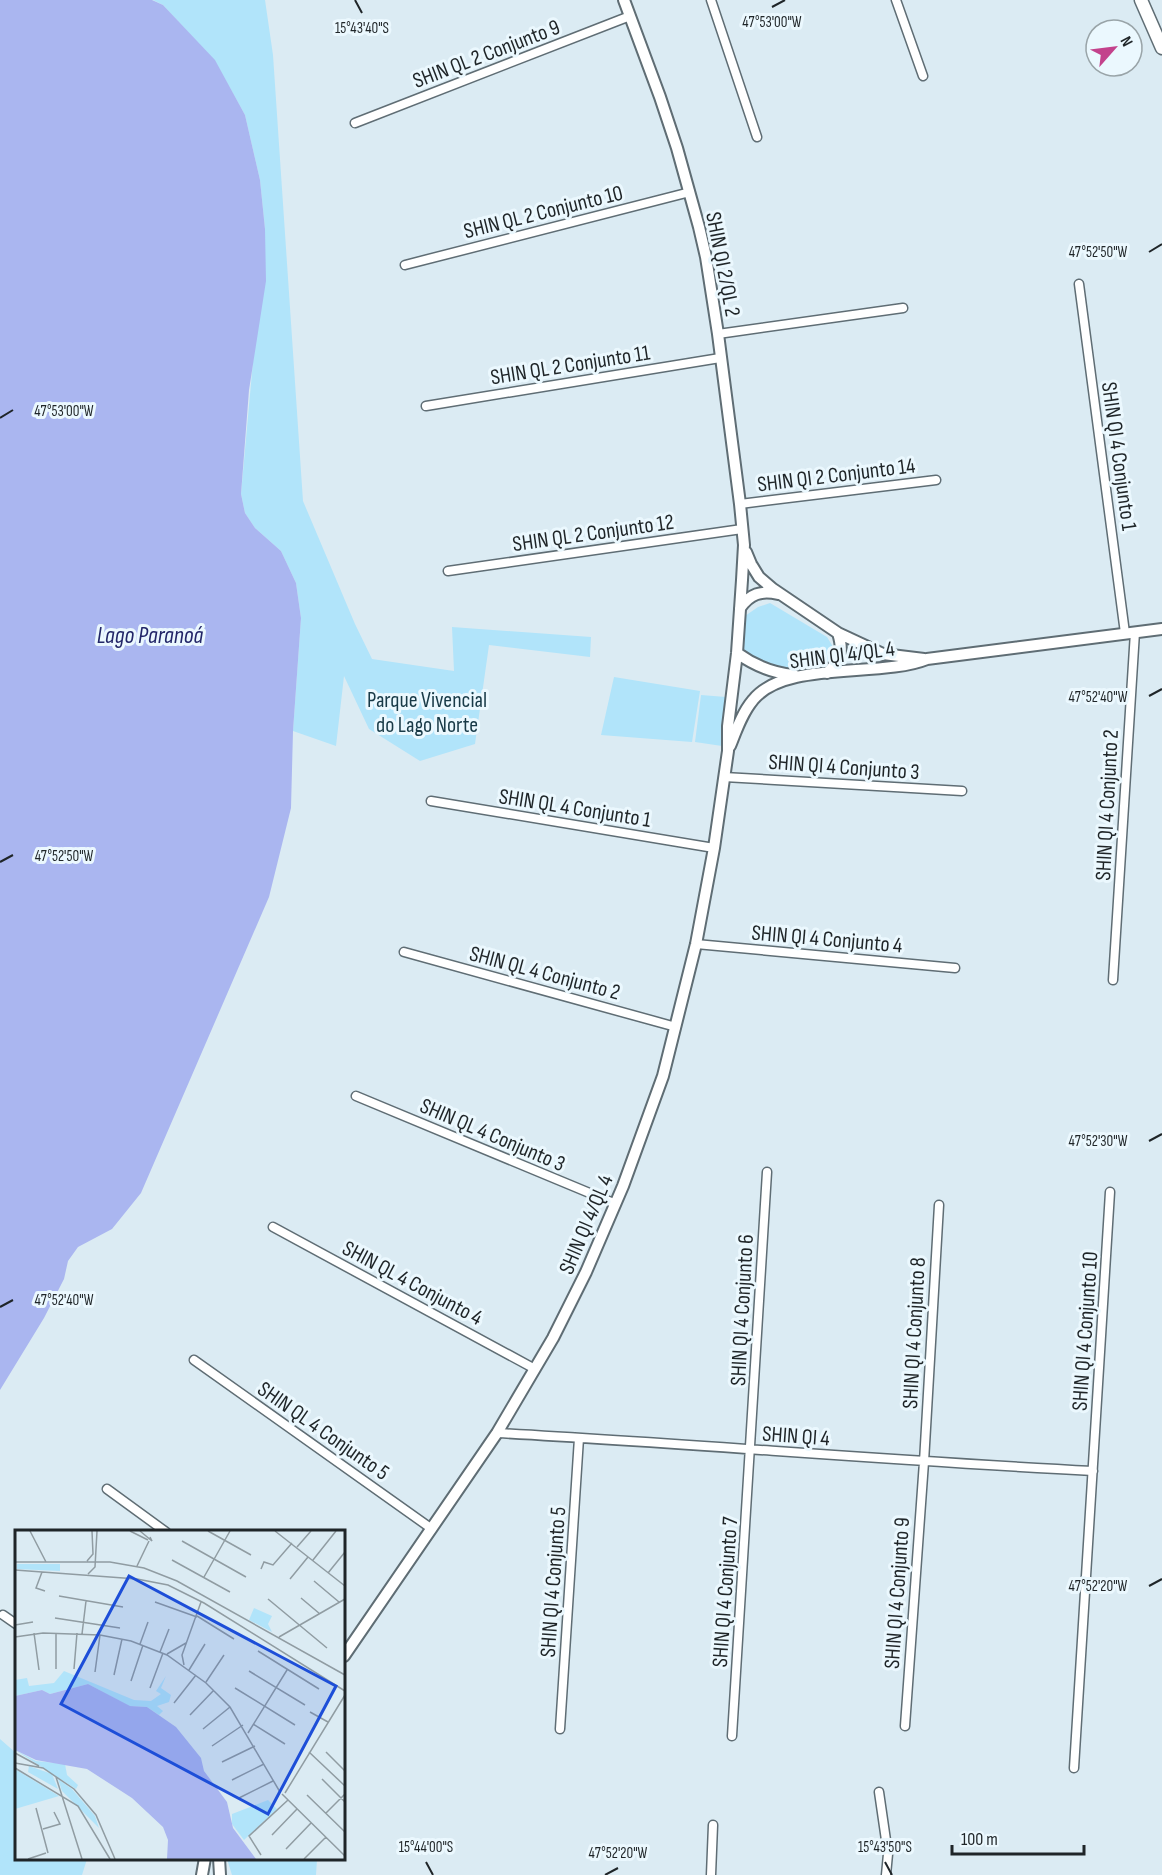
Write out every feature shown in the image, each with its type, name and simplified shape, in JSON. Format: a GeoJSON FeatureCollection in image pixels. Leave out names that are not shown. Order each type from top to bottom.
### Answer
{"type":"FeatureCollection","features":[{"type":"Feature","properties":{"kind":"main road"},"geometry":{"type":"LineString","coordinates":[[1141,0],[1162,48]]}},
{"type":"Feature","properties":{"kind":"street","name":"SHIN QI 2/QL 2"},"geometry":{"type":"LineString","coordinates":[[624,0],[660,97],[690,192],[706,257],[718,334],[744,545],[740,608]]}},
{"type":"Feature","properties":{"kind":"street"},"geometry":{"type":"LineString","coordinates":[[711,0],[757,137]]}},
{"type":"Feature","properties":{"kind":"street"},"geometry":{"type":"LineString","coordinates":[[896,0],[923,75]]}},
{"type":"Feature","properties":{"kind":"street","name":"SHIN QL 2 Conjunto 9"},"geometry":{"type":"LineString","coordinates":[[355,123],[630,16]]}},
{"type":"Feature","properties":{"kind":"street","name":"SHIN QL 2 Conjunto 10"},"geometry":{"type":"LineString","coordinates":[[405,265],[690,192]]}},
{"type":"Feature","properties":{"kind":"street","name":"SHIN QI 4 Conjunto 1"},"geometry":{"type":"LineString","coordinates":[[1079,284],[1130,633]]}},
{"type":"Feature","properties":{"kind":"street"},"geometry":{"type":"LineString","coordinates":[[718,334],[903,309]]}},
{"type":"Feature","properties":{"kind":"street","name":"SHIN QL 2 Conjunto 11"},"geometry":{"type":"LineString","coordinates":[[426,406],[720,358]]}},
{"type":"Feature","properties":{"kind":"street","name":"SHIN QI 2 Conjunto 14"},"geometry":{"type":"LineString","coordinates":[[740,504],[936,480]]}},
{"type":"Feature","properties":{"kind":"street","name":"SHIN QL 2 Conjunto 12"},"geometry":{"type":"LineString","coordinates":[[448,571],[742,529]]}},
{"type":"Feature","properties":{"kind":"street","name":"SHIN QI 2/QL 2"},"geometry":{"type":"LineString","coordinates":[[744,545],[755,571],[773,589],[784,596]]}},
{"type":"Feature","properties":{"kind":"street"},"geometry":{"type":"LineString","coordinates":[[740,608],[749,597],[755,594],[770,592],[784,596]]}},
{"type":"Feature","properties":{"kind":"street","name":"SHIN QI 4/QL 4"},"geometry":{"type":"LineString","coordinates":[[784,596],[838,633],[883,654],[927,659]]}},
{"type":"Feature","properties":{"kind":"street","name":"SHIN QI 4/QL 4"},"geometry":{"type":"LineString","coordinates":[[345,1655],[497,1433],[535,1369],[575,1295],[616,1204],[655,1101],[696,944],[714,848],[728,751],[728,726],[740,608]]}},
{"type":"Feature","properties":{"kind":"street","name":"SHIN QI 4/QL 4"},"geometry":{"type":"LineString","coordinates":[[728,751],[739,724],[753,700],[760,693],[782,681],[802,676],[891,668],[911,665],[927,659],[1162,628]]}},
{"type":"Feature","properties":{"kind":"street"},"geometry":{"type":"LineString","coordinates":[[827,673],[839,659],[842,651],[838,633]]}},
{"type":"Feature","properties":{"kind":"street","name":"SHIN QI 4 Conjunto 2"},"geometry":{"type":"LineString","coordinates":[[1113,981],[1130,633]]}},
{"type":"Feature","properties":{"kind":"street"},"geometry":{"type":"LineString","coordinates":[[737,653],[753,664],[774,673],[802,676]]}},
{"type":"Feature","properties":{"kind":"street","name":"SHIN QI 4 Conjunto 3"},"geometry":{"type":"LineString","coordinates":[[724,777],[962,792]]}},
{"type":"Feature","properties":{"kind":"street","name":"SHIN QL 4 Conjunto 1"},"geometry":{"type":"LineString","coordinates":[[431,801],[714,848]]}},
{"type":"Feature","properties":{"kind":"street","name":"SHIN QI 4 Conjunto 4"},"geometry":{"type":"LineString","coordinates":[[696,944],[955,968]]}},
{"type":"Feature","properties":{"kind":"street","name":"SHIN QL 4 Conjunto 2"},"geometry":{"type":"LineString","coordinates":[[404,952],[676,1027]]}},
{"type":"Feature","properties":{"kind":"street","name":"SHIN QL 4 Conjunto 3"},"geometry":{"type":"LineString","coordinates":[[356,1096],[616,1204]]}},
{"type":"Feature","properties":{"kind":"street","name":"SHIN QI 4 Conjunto 6"},"geometry":{"type":"LineString","coordinates":[[751,1450],[767,1172]]}},
{"type":"Feature","properties":{"kind":"street","name":"SHIN QI 4 Conjunto 10"},"geometry":{"type":"LineString","coordinates":[[1074,1768],[1110,1192]]}},
{"type":"Feature","properties":{"kind":"street","name":"SHIN QI 4 Conjunto 8"},"geometry":{"type":"LineString","coordinates":[[924,1462],[939,1205]]}},
{"type":"Feature","properties":{"kind":"street","name":"SHIN QL 4 Conjunto 4"},"geometry":{"type":"LineString","coordinates":[[273,1227],[535,1369]]}},
{"type":"Feature","properties":{"kind":"street","name":"SHIN QL 4 Conjunto 5"},"geometry":{"type":"LineString","coordinates":[[194,1360],[432,1529]]}},
{"type":"Feature","properties":{"kind":"street","name":"SHIN QI 4"},"geometry":{"type":"LineString","coordinates":[[497,1433],[1093,1471]]}},
{"type":"Feature","properties":{"kind":"street","name":"SHIN QI 4 Conjunto 5"},"geometry":{"type":"LineString","coordinates":[[560,1729],[579,1438]]}},
{"type":"Feature","properties":{"kind":"street","name":"SHIN QI 4 Conjunto 7"},"geometry":{"type":"LineString","coordinates":[[732,1736],[751,1450]]}},
{"type":"Feature","properties":{"kind":"street","name":"SHIN QI 4 Conjunto 9"},"geometry":{"type":"LineString","coordinates":[[905,1726],[924,1462]]}},
{"type":"Feature","properties":{"kind":"street"},"geometry":{"type":"LineString","coordinates":[[107,1490],[163,1530]]}},
{"type":"Feature","properties":{"kind":"street"},"geometry":{"type":"LineString","coordinates":[[3,1615],[15,1623]]}},
{"type":"Feature","properties":{"kind":"street"},"geometry":{"type":"LineString","coordinates":[[879,1792],[888,1854],[886,1875]]}},
{"type":"Feature","properties":{"kind":"street"},"geometry":{"type":"LineString","coordinates":[[711,1875],[713,1825]]}},
{"type":"Feature","properties":{"kind":"street"},"geometry":{"type":"LineString","coordinates":[[202,1875],[205,1860]]}},
{"type":"Feature","properties":{"kind":"street"},"geometry":{"type":"LineString","coordinates":[[219,1860],[220,1875]]}},
{"type":"Feature","properties":{"kind":"green space","name":"Parque Vivencial do Lago Norte"},"geometry":{"type":"Polygon","coordinates":[[[153,0],[265,0],[273,55],[303,501],[372,659],[454,671],[452,627],[591,637],[590,657],[489,645],[475,744],[420,761],[369,729],[344,676],[336,746],[293,731],[301,618],[296,583],[281,551],[255,528],[245,513],[241,494],[265,229],[260,180],[245,115],[215,61],[163,5],[153,0]]]}},
{"type":"Feature","properties":{"kind":"green space"},"geometry":{"type":"Polygon","coordinates":[[[770,603],[827,637],[835,650],[833,661],[817,669],[794,671],[756,662],[744,649],[745,616],[758,607],[770,603]]]}},
{"type":"Feature","properties":{"kind":"green space"},"geometry":{"type":"Polygon","coordinates":[[[614,677],[700,691],[692,742],[601,735],[614,677]]]}},
{"type":"Feature","properties":{"kind":"green space"},"geometry":{"type":"Polygon","coordinates":[[[701,695],[726,697],[722,746],[695,742],[701,695]]]}},
{"type":"Feature","properties":{"kind":"green space"},"geometry":{"type":"Polygon","coordinates":[[[0,1739],[15,1752],[15,1860],[87,1860],[82,1875],[0,1875],[0,1739]]]}},
{"type":"Feature","properties":{"kind":"green space"},"geometry":{"type":"Polygon","coordinates":[[[227,1860],[317,1860],[316,1875],[232,1875],[227,1860]]]}},
{"type":"Feature","properties":{"kind":"water","name":"Lago Paranoá"},"geometry":{"type":"Polygon","coordinates":[[[0,0],[152,0],[163,5],[215,60],[245,115],[260,180],[265,229],[266,281],[249,390],[241,494],[245,513],[255,528],[281,551],[296,583],[301,618],[293,731],[291,808],[269,897],[141,1193],[112,1229],[78,1247],[68,1261],[64,1279],[44,1318],[0,1390],[0,0]]]}}]}
